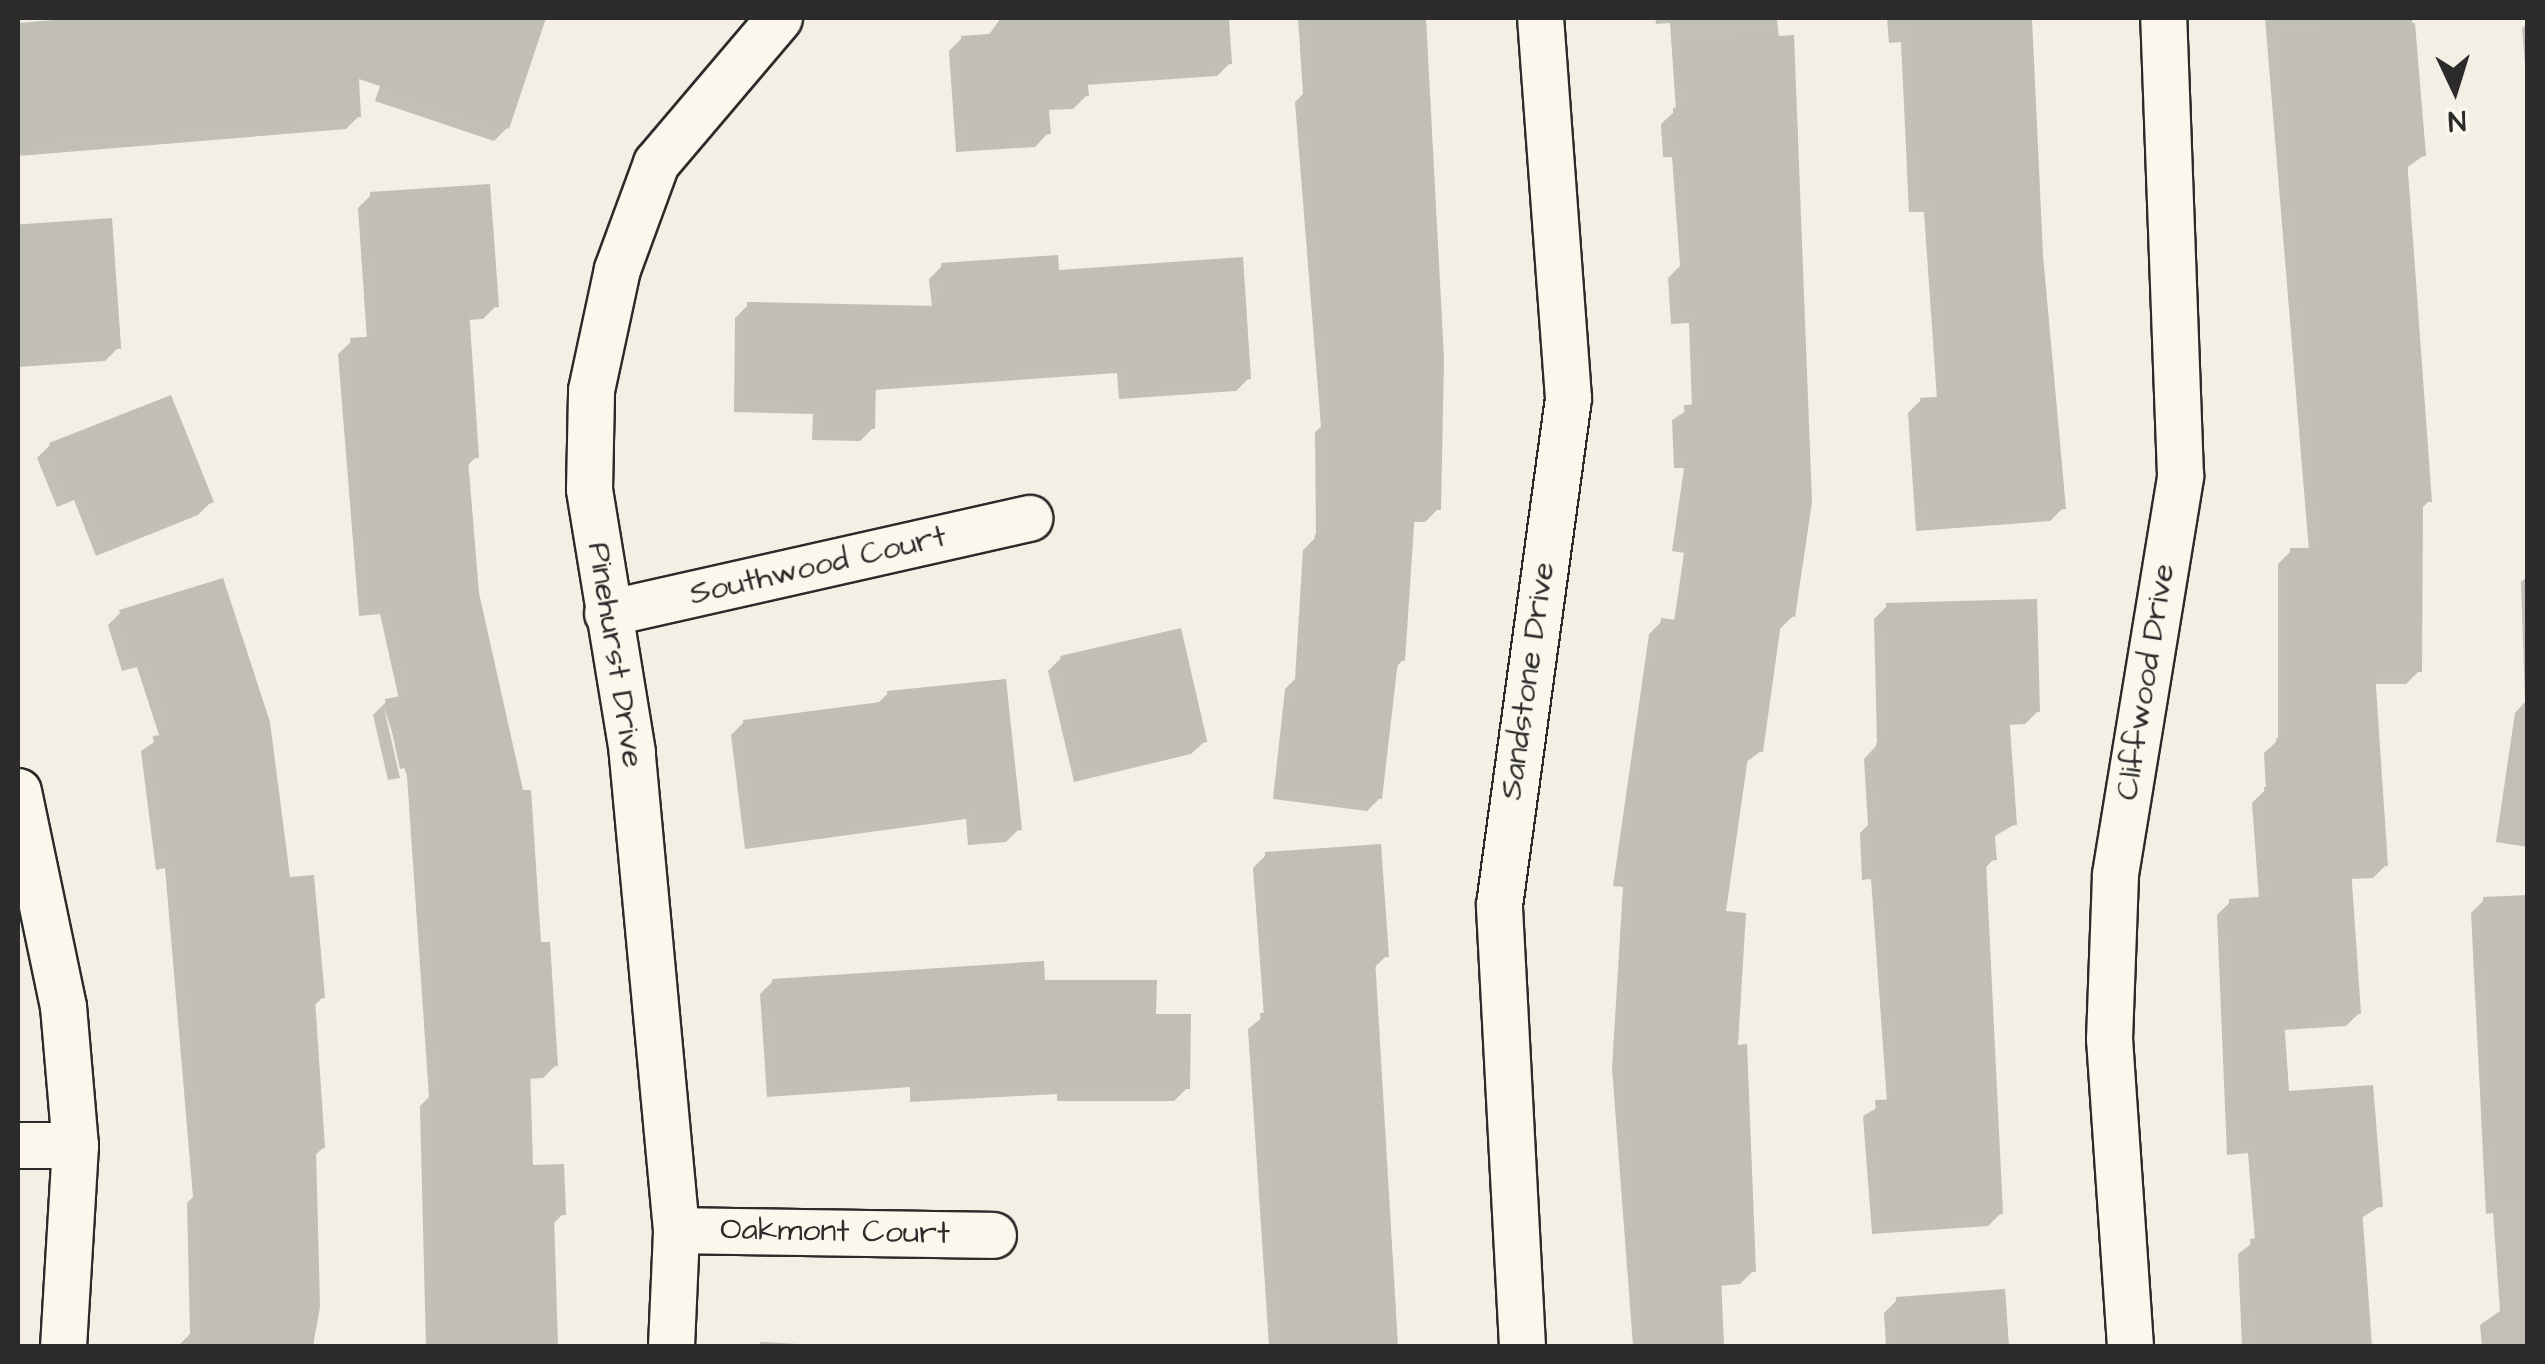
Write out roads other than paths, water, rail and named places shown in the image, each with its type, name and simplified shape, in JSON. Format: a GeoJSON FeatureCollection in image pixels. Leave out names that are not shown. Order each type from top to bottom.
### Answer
{"type":"FeatureCollection","features":[{"type":"Feature","properties":{"kind":"street","name":"Pinehurst Drive"},"geometry":{"type":"LineString","coordinates":[[671,1346],[676,1230],[632,752],[607,614],[590,488],[591,390],[617,269],[656,163],[780,18]]}},
{"type":"Feature","properties":{"kind":"street","name":"Sandstone Drive"},"geometry":{"type":"LineString","coordinates":[[1522,1346],[1499,905],[1568,398],[1540,18]]}},
{"type":"Feature","properties":{"kind":"street","name":"Cliffwood Drive"},"geometry":{"type":"LineString","coordinates":[[2130,1346],[2109,1039],[2115,874],[2180,475],[2163,18]]}},
{"type":"Feature","properties":{"kind":"street","name":"Southwood Court"},"geometry":{"type":"LineString","coordinates":[[607,614],[1028,518]]}},
{"type":"Feature","properties":{"kind":"street"},"geometry":{"type":"LineString","coordinates":[[18,791],[63,1006],[75,1145],[63,1346]]}},
{"type":"Feature","properties":{"kind":"street"},"geometry":{"type":"LineString","coordinates":[[18,1145],[75,1145]]}},
{"type":"Feature","properties":{"kind":"street","name":"Oakmont Court"},"geometry":{"type":"LineString","coordinates":[[676,1230],[994,1235]]}}]}
